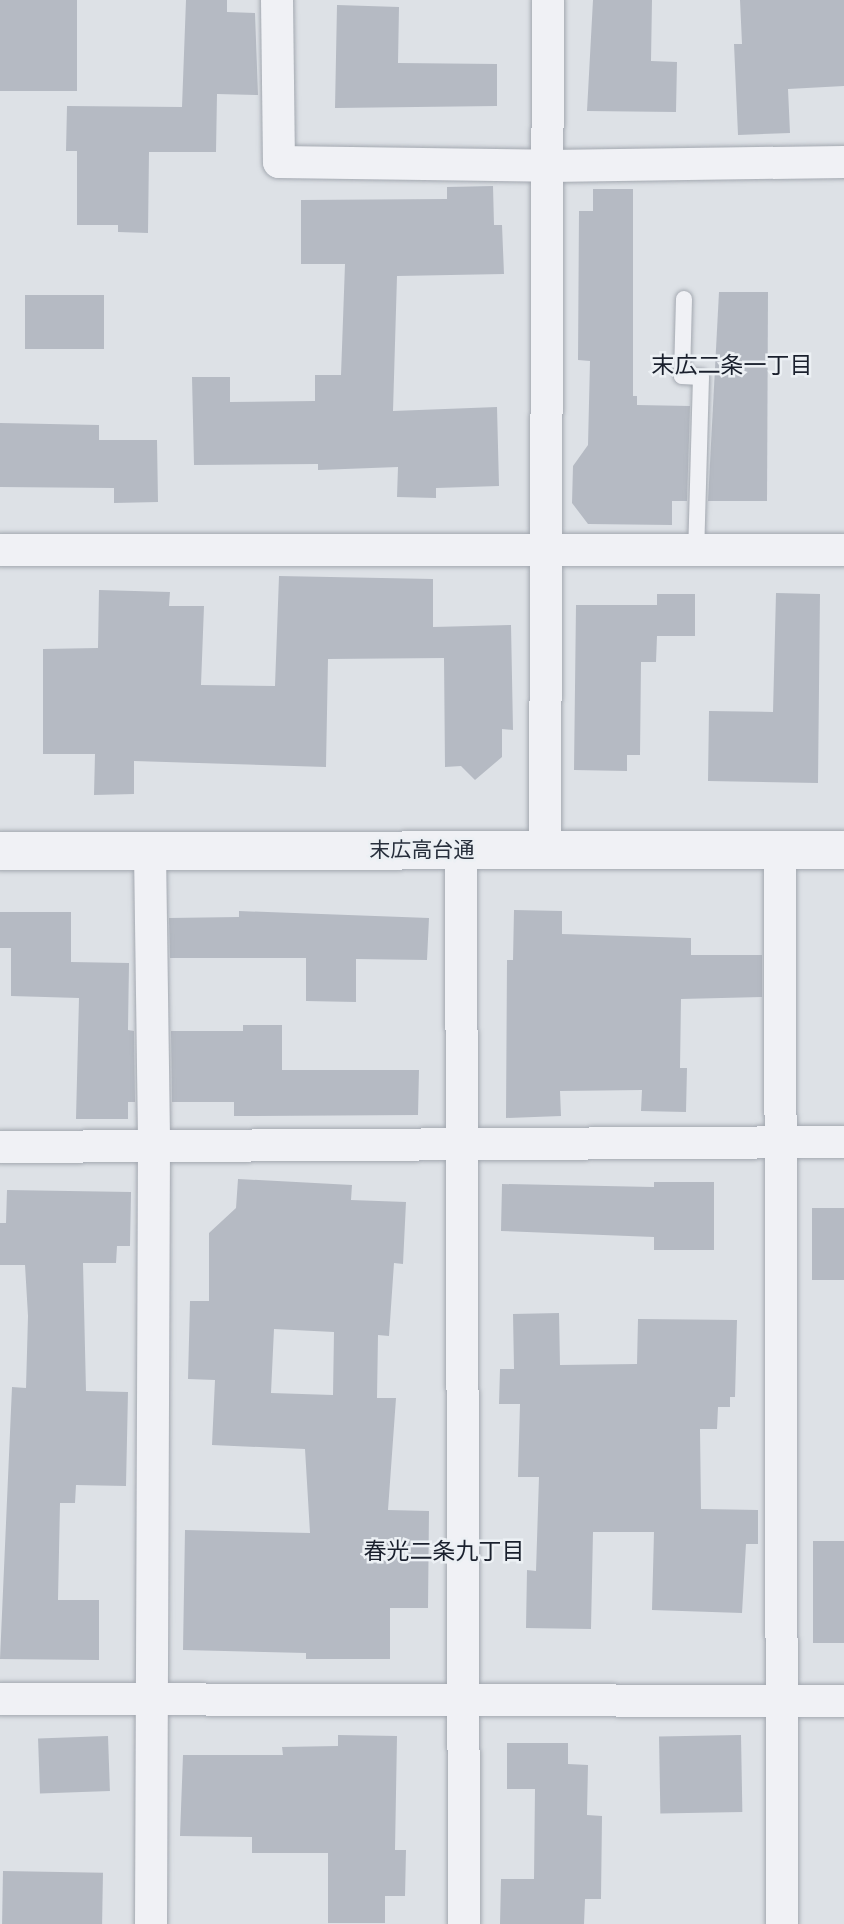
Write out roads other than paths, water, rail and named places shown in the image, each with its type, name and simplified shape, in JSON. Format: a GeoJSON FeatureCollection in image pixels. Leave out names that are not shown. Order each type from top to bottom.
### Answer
{"type":"FeatureCollection","features":[{"type":"Feature","properties":{"kind":"street"},"geometry":{"type":"LineString","coordinates":[[277,0],[279,162],[550,166],[844,162]]}},
{"type":"Feature","properties":{"kind":"street"},"geometry":{"type":"LineString","coordinates":[[545,849],[545,552],[550,166],[548,0]]}},
{"type":"Feature","properties":{"kind":"street"},"geometry":{"type":"LineString","coordinates":[[0,550],[844,550]]}},
{"type":"Feature","properties":{"kind":"street"},"geometry":{"type":"LineString","coordinates":[[461,849],[464,1144],[464,1924]]}},
{"type":"Feature","properties":{"kind":"street","name":"末広高台通"},"geometry":{"type":"LineString","coordinates":[[0,850],[844,850]]}},
{"type":"Feature","properties":{"kind":"street"},"geometry":{"type":"LineString","coordinates":[[780,850],[783,1142],[782,1924]]}},
{"type":"Feature","properties":{"kind":"street"},"geometry":{"type":"LineString","coordinates":[[150,851],[154,1145],[151,1924]]}},
{"type":"Feature","properties":{"kind":"street"},"geometry":{"type":"LineString","coordinates":[[0,1147],[844,1142]]}},
{"type":"Feature","properties":{"kind":"street"},"geometry":{"type":"LineString","coordinates":[[0,1699],[844,1701]]}},
{"type":"Feature","properties":{"kind":"lane"},"geometry":{"type":"LineString","coordinates":[[684,299],[682,376],[701,377],[696,551]]}},
{"type":"Feature","properties":{"kind":"district","name":"末広二条一丁目"},"geometry":{"type":"Point","coordinates":[732,366]}},
{"type":"Feature","properties":{"kind":"district","name":"春光二条九丁目"},"geometry":{"type":"Point","coordinates":[444,1552]}}]}
